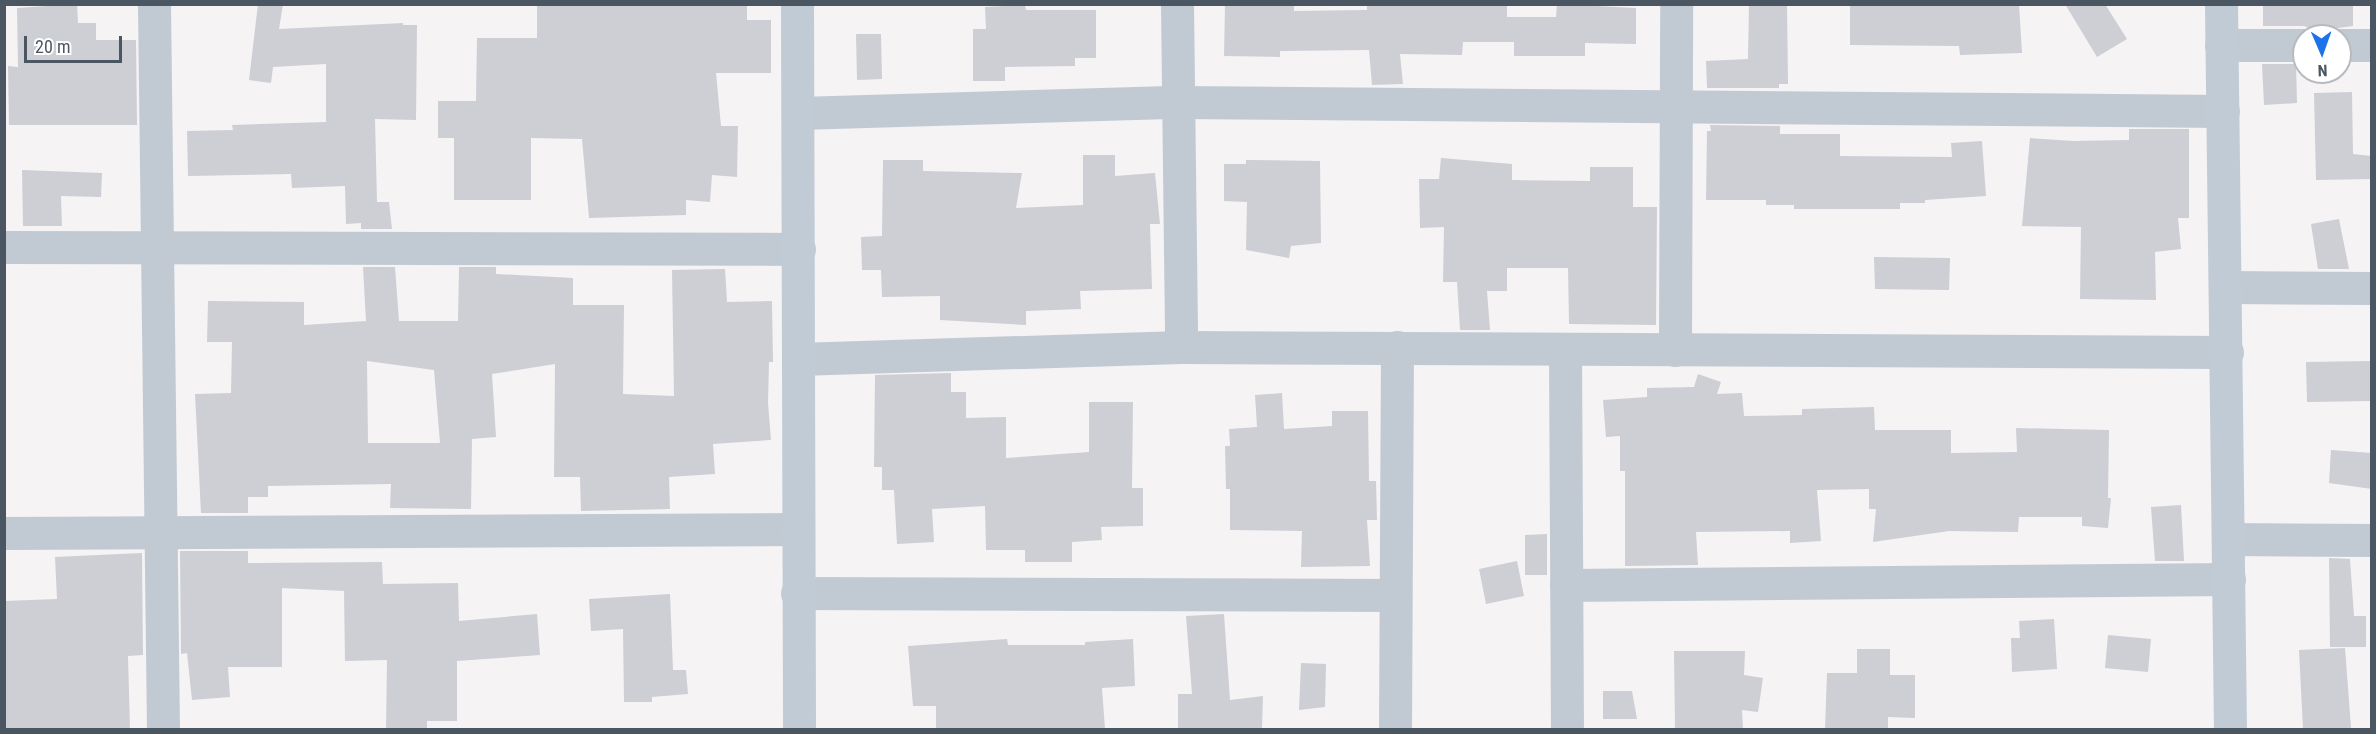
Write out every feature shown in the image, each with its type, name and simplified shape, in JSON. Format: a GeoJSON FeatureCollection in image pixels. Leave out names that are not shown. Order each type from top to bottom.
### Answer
{"type":"FeatureCollection","features":[{"type":"Feature","properties":{"kind":"street"},"geometry":{"type":"LineString","coordinates":[[153,4],[163,729]]}},
{"type":"Feature","properties":{"kind":"street"},"geometry":{"type":"LineString","coordinates":[[797,4],[800,249],[797,529],[799,729]]}},
{"type":"Feature","properties":{"kind":"street"},"geometry":{"type":"LineString","coordinates":[[1177,4],[1181,347]]}},
{"type":"Feature","properties":{"kind":"street"},"geometry":{"type":"LineString","coordinates":[[1675,350],[1676,4]]}},
{"type":"Feature","properties":{"kind":"street"},"geometry":{"type":"LineString","coordinates":[[2221,4],[2230,729]]}},
{"type":"Feature","properties":{"kind":"street"},"geometry":{"type":"LineString","coordinates":[[2222,45],[2292,45]]}},
{"type":"Feature","properties":{"kind":"street"},"geometry":{"type":"LineString","coordinates":[[2352,45],[2372,45]]}},
{"type":"Feature","properties":{"kind":"street"},"geometry":{"type":"LineString","coordinates":[[799,113],[1178,102],[2223,111]]}},
{"type":"Feature","properties":{"kind":"street"},"geometry":{"type":"LineString","coordinates":[[4,247],[800,249]]}},
{"type":"Feature","properties":{"kind":"street"},"geometry":{"type":"LineString","coordinates":[[2226,288],[2372,288]]}},
{"type":"Feature","properties":{"kind":"street"},"geometry":{"type":"LineString","coordinates":[[798,359],[1181,347],[2227,352]]}},
{"type":"Feature","properties":{"kind":"street"},"geometry":{"type":"LineString","coordinates":[[1395,729],[1396,347]]}},
{"type":"Feature","properties":{"kind":"street"},"geometry":{"type":"LineString","coordinates":[[1565,349],[1567,729]]}},
{"type":"Feature","properties":{"kind":"street"},"geometry":{"type":"LineString","coordinates":[[4,533],[797,529]]}},
{"type":"Feature","properties":{"kind":"street"},"geometry":{"type":"LineString","coordinates":[[2228,539],[2372,540]]}},
{"type":"Feature","properties":{"kind":"street"},"geometry":{"type":"LineString","coordinates":[[1566,585],[2229,579]]}},
{"type":"Feature","properties":{"kind":"street"},"geometry":{"type":"LineString","coordinates":[[797,593],[1395,594]]}},
{"type":"Feature","properties":{"kind":"building"},"geometry":{"type":"Polygon","coordinates":[[[77,4],[78,23],[96,23],[96,40],[136,40],[137,125],[9,125],[8,66],[18,67],[17,8],[77,4]]]}},
{"type":"Feature","properties":{"kind":"building"},"geometry":{"type":"Polygon","coordinates":[[[258,4],[283,4],[279,29],[403,23],[403,25],[417,25],[416,120],[375,119],[377,202],[389,202],[392,229],[361,229],[361,223],[346,224],[345,186],[292,188],[291,174],[188,176],[187,131],[233,130],[232,125],[326,122],[326,64],[273,67],[271,83],[249,80],[258,4]]]}},
{"type":"Feature","properties":{"kind":"building"},"geometry":{"type":"Polygon","coordinates":[[[537,4],[747,4],[747,20],[771,20],[771,73],[716,73],[721,126],[738,126],[737,177],[712,175],[710,202],[686,200],[686,215],[589,218],[582,139],[531,138],[531,200],[454,200],[454,138],[438,138],[438,101],[476,101],[477,38],[537,38],[537,4]]]}},
{"type":"Feature","properties":{"kind":"building"},"geometry":{"type":"Polygon","coordinates":[[[1225,4],[1294,4],[1294,11],[1367,10],[1367,4],[1507,4],[1507,17],[1556,17],[1557,4],[1636,8],[1636,44],[1585,43],[1585,56],[1514,56],[1514,42],[1463,42],[1462,55],[1400,54],[1403,84],[1372,85],[1369,50],[1280,51],[1280,57],[1224,56],[1225,4]]]}},
{"type":"Feature","properties":{"kind":"building"},"geometry":{"type":"Polygon","coordinates":[[[1749,4],[1787,4],[1788,84],[1779,84],[1779,88],[1707,88],[1706,61],[1748,59],[1749,4]]]}},
{"type":"Feature","properties":{"kind":"building"},"geometry":{"type":"Polygon","coordinates":[[[1850,4],[2019,4],[2022,53],[1960,55],[1959,46],[1850,45],[1850,4]]]}},
{"type":"Feature","properties":{"kind":"building"},"geometry":{"type":"Polygon","coordinates":[[[2065,4],[2105,4],[2127,39],[2097,57],[2065,4]]]}},
{"type":"Feature","properties":{"kind":"building"},"geometry":{"type":"Polygon","coordinates":[[[2263,4],[2353,4],[2353,26],[2352,24],[2292,24],[2292,26],[2263,26],[2263,4]]]}},
{"type":"Feature","properties":{"kind":"building"},"geometry":{"type":"Polygon","coordinates":[[[1025,5],[1026,10],[1096,10],[1096,58],[1075,58],[1075,66],[1005,67],[1005,81],[973,81],[973,29],[986,29],[985,7],[1025,5]]]}},
{"type":"Feature","properties":{"kind":"building"},"geometry":{"type":"Polygon","coordinates":[[[856,34],[881,34],[882,79],[857,80],[856,34]]]}},
{"type":"Feature","properties":{"kind":"building"},"geometry":{"type":"Polygon","coordinates":[[[2262,64],[2292,64],[2292,84],[2297,84],[2297,103],[2264,105],[2262,64]]]}},
{"type":"Feature","properties":{"kind":"building"},"geometry":{"type":"Polygon","coordinates":[[[2352,92],[2353,154],[2372,156],[2372,179],[2316,180],[2314,93],[2352,92]]]}},
{"type":"Feature","properties":{"kind":"building"},"geometry":{"type":"Polygon","coordinates":[[[1710,125],[1780,126],[1780,134],[1840,134],[1840,156],[1952,157],[1951,143],[1982,141],[1986,196],[1925,200],[1925,203],[1900,203],[1900,209],[1794,209],[1794,205],[1766,205],[1766,200],[1706,200],[1707,131],[1711,131],[1710,125]]]}},
{"type":"Feature","properties":{"kind":"building"},"geometry":{"type":"Polygon","coordinates":[[[2129,129],[2189,129],[2189,218],[2178,218],[2181,249],[2155,252],[2156,300],[2080,299],[2081,227],[2022,226],[2030,138],[2073,141],[2129,140],[2129,129]]]}},
{"type":"Feature","properties":{"kind":"building"},"geometry":{"type":"Polygon","coordinates":[[[1083,155],[1115,155],[1115,176],[1155,173],[1160,224],[1150,224],[1152,289],[1080,291],[1081,309],[1026,311],[1026,325],[940,320],[940,296],[882,297],[881,270],[862,270],[861,237],[882,236],[883,160],[923,160],[923,171],[1022,173],[1016,208],[1083,205],[1083,155]]]}},
{"type":"Feature","properties":{"kind":"building"},"geometry":{"type":"Polygon","coordinates":[[[1441,158],[1512,164],[1512,180],[1590,181],[1590,167],[1633,167],[1633,207],[1657,207],[1656,325],[1569,324],[1568,268],[1507,268],[1507,291],[1487,291],[1490,330],[1460,330],[1457,282],[1443,282],[1444,227],[1420,228],[1419,179],[1439,179],[1441,158]]]}},
{"type":"Feature","properties":{"kind":"building"},"geometry":{"type":"Polygon","coordinates":[[[1246,160],[1320,161],[1321,243],[1291,246],[1289,258],[1246,250],[1247,202],[1224,201],[1224,164],[1246,164],[1246,160]]]}},
{"type":"Feature","properties":{"kind":"building"},"geometry":{"type":"Polygon","coordinates":[[[22,170],[102,173],[101,197],[61,196],[62,226],[23,226],[22,170]]]}},
{"type":"Feature","properties":{"kind":"building"},"geometry":{"type":"Polygon","coordinates":[[[2339,219],[2349,269],[2318,269],[2311,224],[2339,219]]]}},
{"type":"Feature","properties":{"kind":"building"},"geometry":{"type":"Polygon","coordinates":[[[1874,257],[1950,258],[1949,290],[1875,289],[1874,257]]]}},
{"type":"Feature","properties":{"kind":"building"},"geometry":{"type":"Polygon","coordinates":[[[363,267],[395,267],[399,321],[458,321],[459,267],[496,267],[496,274],[573,278],[573,305],[624,305],[623,394],[674,396],[672,270],[725,269],[727,302],[772,301],[773,362],[769,362],[768,403],[771,440],[713,444],[715,474],[669,477],[670,509],[581,511],[580,477],[554,477],[555,364],[492,374],[496,437],[472,439],[471,509],[390,508],[391,484],[268,486],[268,497],[248,497],[248,513],[201,513],[195,394],[231,393],[232,342],[207,342],[208,301],[304,302],[304,325],[366,321],[363,267]],[[367,361],[368,443],[440,443],[434,370],[367,361]]]}},
{"type":"Feature","properties":{"kind":"building"},"geometry":{"type":"Polygon","coordinates":[[[2372,361],[2372,401],[2307,402],[2306,362],[2372,361]]]}},
{"type":"Feature","properties":{"kind":"building"},"geometry":{"type":"Polygon","coordinates":[[[951,373],[951,392],[966,392],[966,418],[1006,417],[1006,458],[1089,452],[1089,402],[1133,402],[1132,488],[1143,488],[1143,526],[1101,527],[1102,540],[1072,542],[1072,562],[1025,562],[1025,550],[986,550],[985,506],[932,509],[934,542],[897,544],[894,490],[882,490],[882,467],[874,467],[875,375],[951,373]]]}},
{"type":"Feature","properties":{"kind":"building"},"geometry":{"type":"Polygon","coordinates":[[[1698,374],[1721,382],[1717,394],[1742,393],[1744,416],[1802,415],[1802,409],[1874,407],[1875,430],[1951,430],[1951,453],[2017,452],[2016,428],[2109,430],[2108,498],[2111,498],[2108,528],[2082,526],[2082,517],[2019,517],[2018,532],[1949,531],[1873,542],[1876,509],[1869,509],[1869,489],[1817,490],[1821,541],[1790,543],[1790,531],[1696,532],[1698,565],[1625,566],[1625,471],[1620,471],[1620,436],[1606,437],[1603,400],[1647,397],[1647,388],[1694,387],[1698,374]]]}},
{"type":"Feature","properties":{"kind":"building"},"geometry":{"type":"Polygon","coordinates":[[[1282,393],[1284,429],[1332,426],[1332,411],[1368,411],[1369,481],[1376,481],[1377,520],[1367,520],[1370,566],[1301,567],[1302,531],[1230,530],[1230,489],[1226,489],[1225,446],[1230,446],[1229,429],[1257,427],[1255,395],[1282,393]]]}},
{"type":"Feature","properties":{"kind":"building"},"geometry":{"type":"Polygon","coordinates":[[[2331,450],[2372,453],[2372,489],[2329,483],[2331,450]]]}},
{"type":"Feature","properties":{"kind":"building"},"geometry":{"type":"Polygon","coordinates":[[[2181,505],[2184,561],[2155,561],[2151,507],[2181,505]]]}},
{"type":"Feature","properties":{"kind":"building"},"geometry":{"type":"Polygon","coordinates":[[[1547,534],[1547,575],[1525,575],[1525,535],[1547,534]]]}},
{"type":"Feature","properties":{"kind":"building"},"geometry":{"type":"Polygon","coordinates":[[[180,551],[248,551],[248,563],[382,562],[383,584],[458,583],[459,621],[537,614],[540,655],[457,661],[457,721],[427,721],[427,729],[386,729],[387,660],[345,661],[344,591],[282,588],[282,667],[228,667],[230,697],[192,700],[187,653],[181,654],[180,551]]]}},
{"type":"Feature","properties":{"kind":"building"},"geometry":{"type":"Polygon","coordinates":[[[142,553],[143,655],[128,656],[130,729],[4,729],[4,601],[57,599],[55,557],[142,553]]]}},
{"type":"Feature","properties":{"kind":"building"},"geometry":{"type":"Polygon","coordinates":[[[2329,558],[2350,559],[2354,616],[2366,616],[2366,647],[2330,647],[2329,558]]]}},
{"type":"Feature","properties":{"kind":"building"},"geometry":{"type":"Polygon","coordinates":[[[1517,561],[1524,596],[1486,604],[1479,569],[1517,561]]]}},
{"type":"Feature","properties":{"kind":"building"},"geometry":{"type":"Polygon","coordinates":[[[670,594],[673,670],[686,670],[688,694],[652,697],[652,702],[624,702],[623,629],[591,631],[589,599],[670,594]]]}},
{"type":"Feature","properties":{"kind":"building"},"geometry":{"type":"Polygon","coordinates":[[[1224,614],[1230,700],[1263,696],[1262,728],[1178,729],[1178,694],[1192,694],[1186,616],[1224,614]]]}},
{"type":"Feature","properties":{"kind":"building"},"geometry":{"type":"Polygon","coordinates":[[[2054,619],[2057,669],[2012,672],[2011,638],[2020,638],[2019,621],[2054,619]]]}},
{"type":"Feature","properties":{"kind":"building"},"geometry":{"type":"Polygon","coordinates":[[[2108,635],[2151,639],[2148,672],[2105,668],[2108,635]]]}},
{"type":"Feature","properties":{"kind":"building"},"geometry":{"type":"Polygon","coordinates":[[[1007,639],[1008,645],[1085,645],[1085,642],[1133,639],[1135,686],[1102,688],[1105,729],[936,729],[936,706],[913,706],[908,646],[1007,639]]]}},
{"type":"Feature","properties":{"kind":"building"},"geometry":{"type":"Polygon","coordinates":[[[2345,648],[2351,728],[2303,729],[2299,650],[2345,648]]]}},
{"type":"Feature","properties":{"kind":"building"},"geometry":{"type":"Polygon","coordinates":[[[1857,649],[1890,649],[1890,675],[1915,675],[1915,718],[1888,717],[1888,729],[1825,729],[1827,673],[1857,673],[1857,649]]]}},
{"type":"Feature","properties":{"kind":"building"},"geometry":{"type":"Polygon","coordinates":[[[1674,651],[1745,651],[1744,675],[1763,678],[1758,712],[1742,710],[1743,729],[1675,729],[1674,651]]]}},
{"type":"Feature","properties":{"kind":"building"},"geometry":{"type":"Polygon","coordinates":[[[1301,663],[1326,664],[1325,707],[1299,710],[1301,663]]]}},
{"type":"Feature","properties":{"kind":"building"},"geometry":{"type":"Polygon","coordinates":[[[1603,691],[1632,691],[1637,719],[1603,719],[1603,691]]]}}]}
